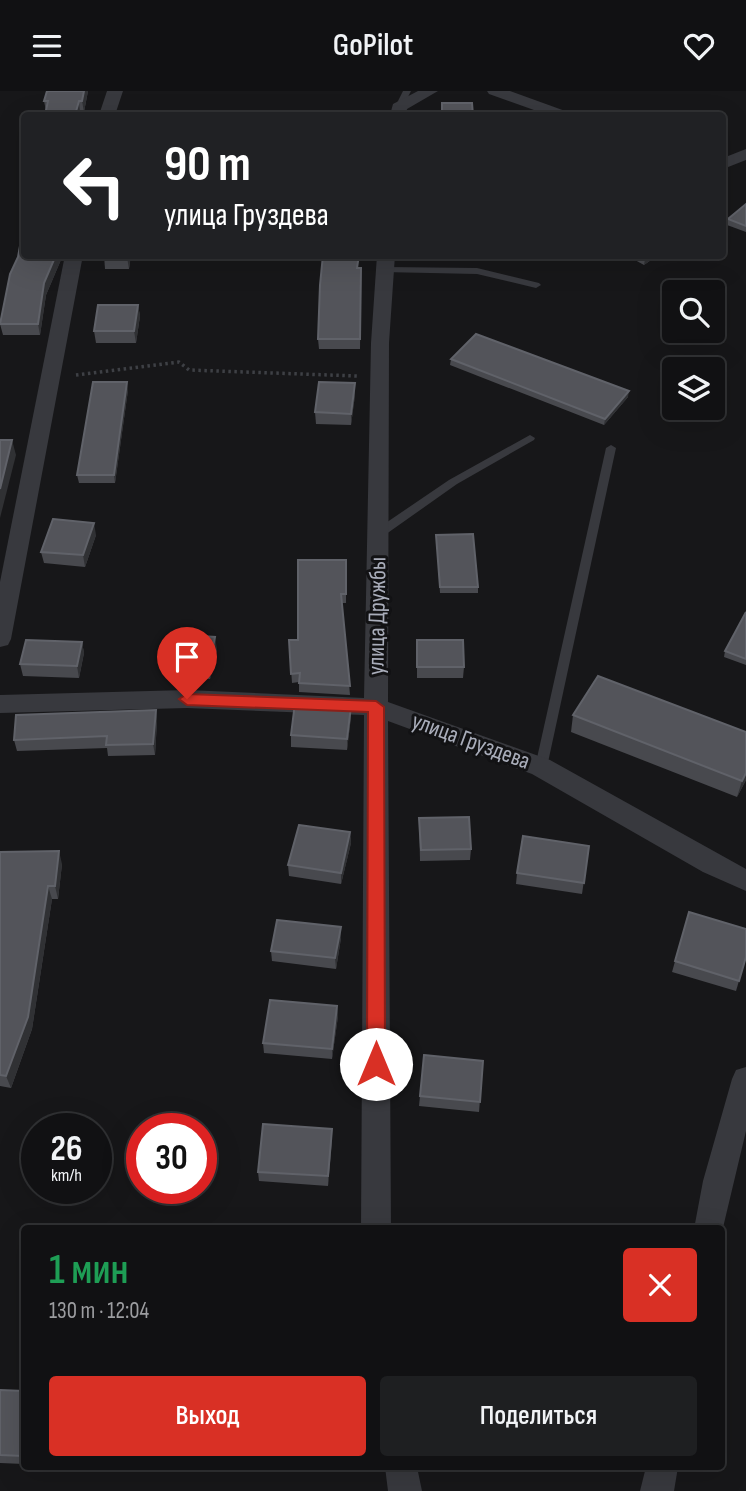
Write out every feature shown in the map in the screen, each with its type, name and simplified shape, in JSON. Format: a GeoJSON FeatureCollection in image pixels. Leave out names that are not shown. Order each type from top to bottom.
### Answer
{"type":"FeatureCollection","features":[{"type":"Feature","properties":{"kind":"street"},"geometry":{"type":"LineString","coordinates":[[108,112],[115,91]]}},
{"type":"Feature","properties":{"kind":"street"},"geometry":{"type":"LineString","coordinates":[[399,111],[430,91]]}},
{"type":"Feature","properties":{"kind":"street"},"geometry":{"type":"LineString","coordinates":[[495,91],[554,112]]}},
{"type":"Feature","properties":{"kind":"street"},"geometry":{"type":"LineString","coordinates":[[726,164],[746,154]]}},
{"type":"Feature","properties":{"kind":"street"},"geometry":{"type":"LineString","coordinates":[[726,166],[746,175]]}},
{"type":"Feature","properties":{"kind":"street"},"geometry":{"type":"LineString","coordinates":[[0,639],[73,259]]}},
{"type":"Feature","properties":{"kind":"street","name":"улица Дружбы"},"geometry":{"type":"LineString","coordinates":[[376,1225],[376,707],[380,376],[385,263]]}},
{"type":"Feature","properties":{"kind":"street","name":"улица Груздева"},"geometry":{"type":"LineString","coordinates":[[0,704],[187,699],[376,707],[541,767],[712,865],[746,881]]}},
{"type":"Feature","properties":{"kind":"street"},"geometry":{"type":"LineString","coordinates":[[710,1225],[718,1181],[746,1079]]}},
{"type":"Feature","properties":{"kind":"street"},"geometry":{"type":"LineString","coordinates":[[402,1470],[405,1491]]}},
{"type":"Feature","properties":{"kind":"street"},"geometry":{"type":"LineString","coordinates":[[657,1491],[661,1470]]}},
{"type":"Feature","properties":{"kind":"lane"},"geometry":{"type":"LineString","coordinates":[[399,111],[407,91]]}},
{"type":"Feature","properties":{"kind":"lane"},"geometry":{"type":"LineString","coordinates":[[385,263],[477,271],[536,285]]}},
{"type":"Feature","properties":{"kind":"lane"},"geometry":{"type":"LineString","coordinates":[[378,534],[453,482],[530,438]]}},
{"type":"Feature","properties":{"kind":"lane"},"geometry":{"type":"LineString","coordinates":[[541,767],[611,448]]}},
{"type":"Feature","properties":{"kind":"path"},"geometry":{"type":"LineString","coordinates":[[51,379],[179,362],[189,370],[380,376]]}},
{"type":"Feature","properties":{"kind":"building"},"geometry":{"type":"Polygon","coordinates":[[[47,91],[84,91],[76,112],[46,112],[48,101],[44,101],[47,91]]]}},
{"type":"Feature","properties":{"kind":"building"},"geometry":{"type":"Polygon","coordinates":[[[442,103],[472,103],[473,112],[442,112],[442,103]]]}},
{"type":"Feature","properties":{"kind":"building"},"geometry":{"type":"Polygon","coordinates":[[[746,204],[746,226],[728,219],[746,204]]]}},
{"type":"Feature","properties":{"kind":"building"},"geometry":{"type":"Polygon","coordinates":[[[21,240],[21,259],[54,259],[44,283],[38,324],[0,324],[10,274],[18,257],[21,240]]]}},
{"type":"Feature","properties":{"kind":"building"},"geometry":{"type":"Polygon","coordinates":[[[323,259],[358,259],[357,268],[361,268],[360,339],[318,339],[323,259]]]}},
{"type":"Feature","properties":{"kind":"building"},"geometry":{"type":"Polygon","coordinates":[[[98,305],[138,305],[134,331],[94,331],[98,305]]]}},
{"type":"Feature","properties":{"kind":"building"},"geometry":{"type":"Polygon","coordinates":[[[476,334],[629,391],[605,419],[451,359],[476,334]]]}},
{"type":"Feature","properties":{"kind":"building"},"geometry":{"type":"Polygon","coordinates":[[[93,382],[127,382],[114,475],[77,475],[93,382]]]}},
{"type":"Feature","properties":{"kind":"building"},"geometry":{"type":"Polygon","coordinates":[[[319,382],[355,383],[351,414],[315,412],[319,382]]]}},
{"type":"Feature","properties":{"kind":"building"},"geometry":{"type":"Polygon","coordinates":[[[0,440],[12,440],[0,489],[0,440]]]}},
{"type":"Feature","properties":{"kind":"building"},"geometry":{"type":"Polygon","coordinates":[[[53,519],[94,523],[83,555],[41,552],[53,519]]]}},
{"type":"Feature","properties":{"kind":"building"},"geometry":{"type":"Polygon","coordinates":[[[473,534],[478,587],[440,587],[436,535],[473,534]]]}},
{"type":"Feature","properties":{"kind":"building"},"geometry":{"type":"Polygon","coordinates":[[[298,560],[346,560],[346,594],[341,594],[350,686],[299,683],[300,673],[291,674],[289,640],[298,640],[298,560]]]}},
{"type":"Feature","properties":{"kind":"building"},"geometry":{"type":"Polygon","coordinates":[[[746,612],[746,659],[725,651],[746,612]]]}},
{"type":"Feature","properties":{"kind":"building"},"geometry":{"type":"Polygon","coordinates":[[[170,634],[215,637],[209,668],[162,665],[170,634]]]}},
{"type":"Feature","properties":{"kind":"building"},"geometry":{"type":"Polygon","coordinates":[[[26,640],[82,642],[77,666],[20,664],[26,640]]]}},
{"type":"Feature","properties":{"kind":"building"},"geometry":{"type":"Polygon","coordinates":[[[417,640],[463,640],[464,667],[417,667],[417,640]]]}},
{"type":"Feature","properties":{"kind":"building"},"geometry":{"type":"Polygon","coordinates":[[[598,676],[746,732],[746,773],[742,781],[573,715],[598,676]]]}},
{"type":"Feature","properties":{"kind":"building"},"geometry":{"type":"Polygon","coordinates":[[[295,703],[351,706],[347,739],[291,735],[295,703]]]}},
{"type":"Feature","properties":{"kind":"building"},"geometry":{"type":"Polygon","coordinates":[[[156,710],[153,744],[106,745],[107,736],[14,740],[16,715],[156,710]]]}},
{"type":"Feature","properties":{"kind":"building"},"geometry":{"type":"Polygon","coordinates":[[[469,817],[471,849],[421,850],[419,818],[469,817]]]}},
{"type":"Feature","properties":{"kind":"building"},"geometry":{"type":"Polygon","coordinates":[[[299,825],[350,832],[341,873],[288,865],[299,825]]]}},
{"type":"Feature","properties":{"kind":"building"},"geometry":{"type":"Polygon","coordinates":[[[523,836],[589,846],[584,883],[517,873],[523,836]]]}},
{"type":"Feature","properties":{"kind":"building"},"geometry":{"type":"Polygon","coordinates":[[[59,851],[55,886],[48,886],[28,1017],[6,1076],[0,1075],[0,852],[59,851]]]}},
{"type":"Feature","properties":{"kind":"building"},"geometry":{"type":"Polygon","coordinates":[[[689,912],[746,929],[746,957],[739,981],[675,961],[689,912]]]}},
{"type":"Feature","properties":{"kind":"building"},"geometry":{"type":"Polygon","coordinates":[[[277,920],[341,927],[335,958],[271,951],[277,920]]]}},
{"type":"Feature","properties":{"kind":"building"},"geometry":{"type":"Polygon","coordinates":[[[270,1000],[337,1006],[332,1049],[263,1043],[270,1000]]]}},
{"type":"Feature","properties":{"kind":"building"},"geometry":{"type":"Polygon","coordinates":[[[424,1055],[483,1061],[480,1102],[420,1096],[424,1055]]]}},
{"type":"Feature","properties":{"kind":"building"},"geometry":{"type":"Polygon","coordinates":[[[263,1124],[332,1129],[328,1176],[258,1172],[263,1124]]]}},
{"type":"Feature","properties":{"kind":"building"},"geometry":{"type":"Polygon","coordinates":[[[0,1390],[21,1391],[21,1456],[0,1455],[0,1390]]]}},
{"type":"Feature","properties":{"kind":"route"},"geometry":{"type":"LineString","coordinates":[[187,699],[376,707],[376,1064]]}}]}
